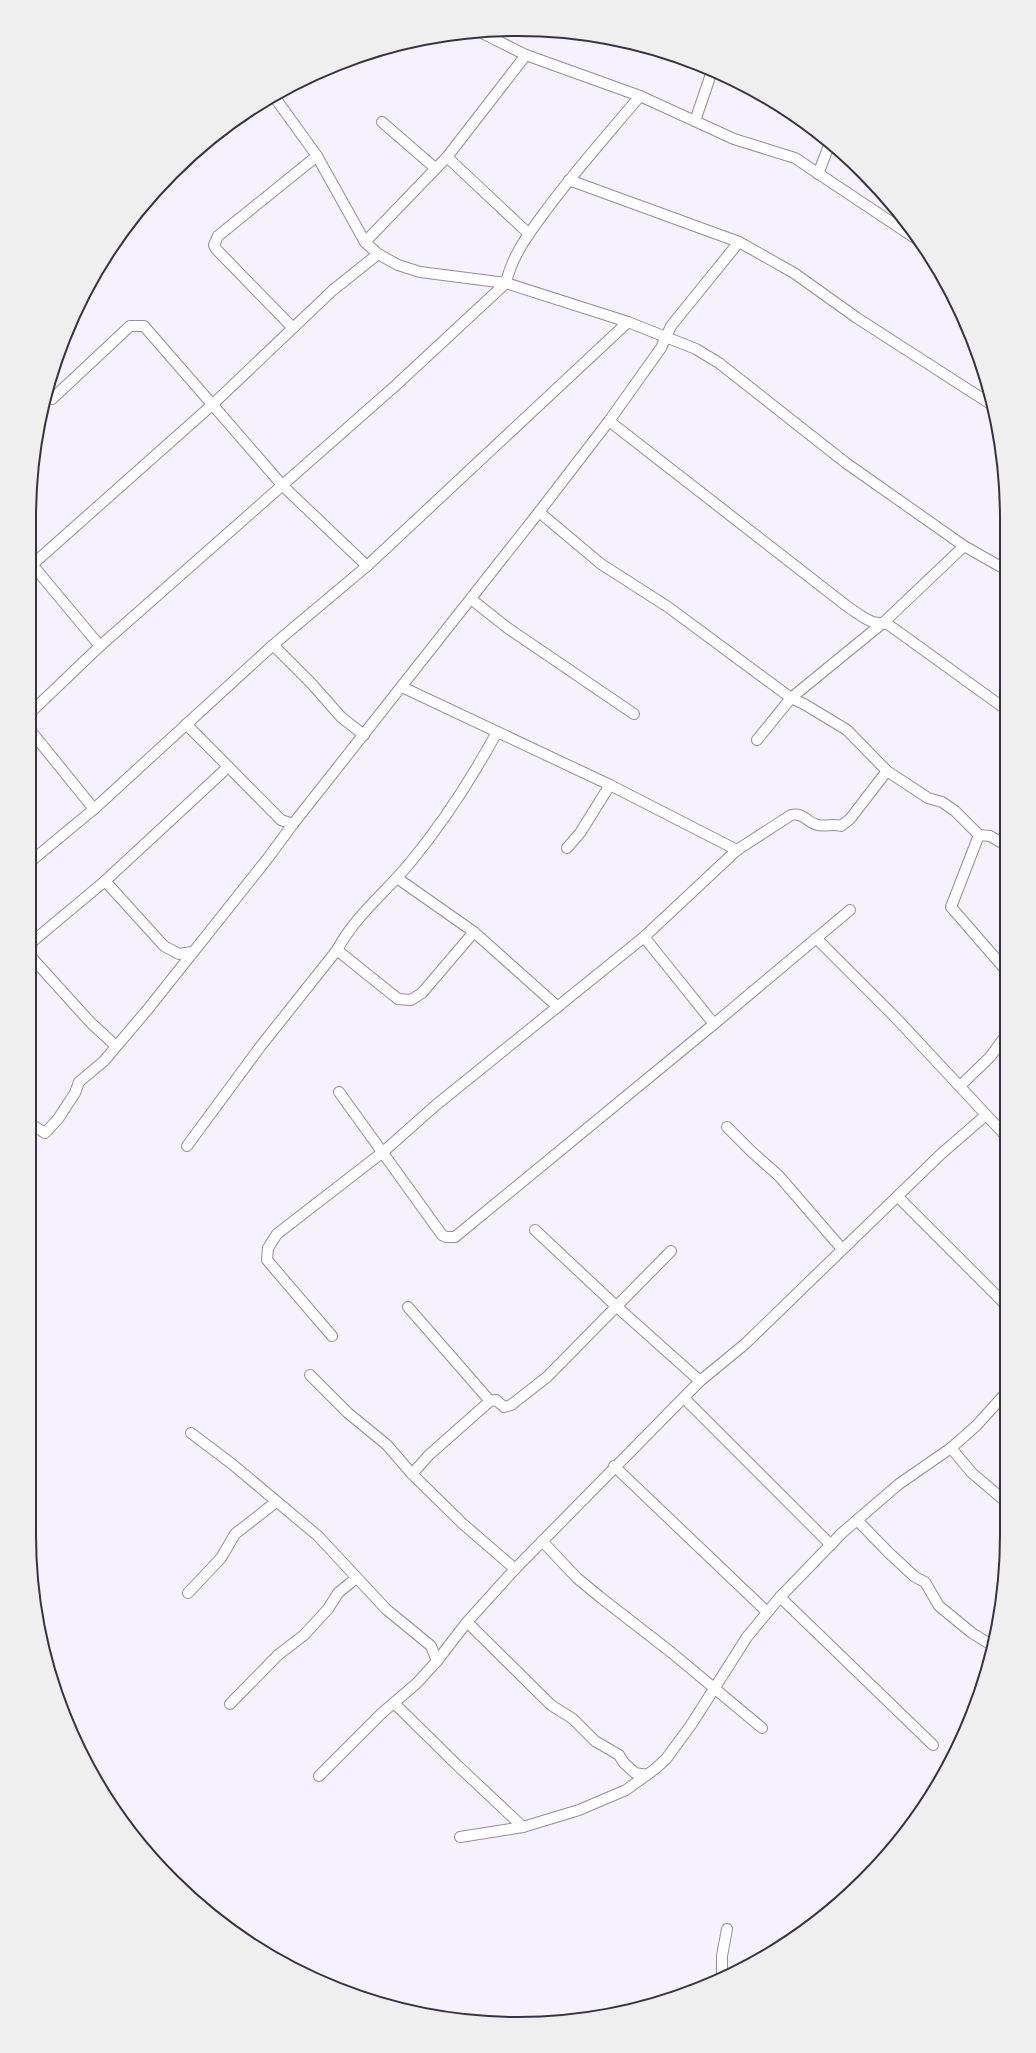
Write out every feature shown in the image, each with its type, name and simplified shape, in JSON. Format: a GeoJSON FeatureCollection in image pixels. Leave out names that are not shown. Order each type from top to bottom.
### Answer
{"type":"FeatureCollection","features":[{"type":"Feature","properties":{"kind":"street"},"geometry":{"type":"LineString","coordinates":[[490,37],[526,55],[640,96],[734,139],[795,158],[905,231]]}},
{"type":"Feature","properties":{"kind":"street"},"geometry":{"type":"LineString","coordinates":[[365,242],[447,157],[526,55]]}},
{"type":"Feature","properties":{"kind":"street"},"geometry":{"type":"LineString","coordinates":[[695,121],[710,77]]}},
{"type":"Feature","properties":{"kind":"street"},"geometry":{"type":"LineString","coordinates":[[36,707],[100,646],[395,386],[506,283],[509,270],[529,234],[569,180],[640,96]]}},
{"type":"Feature","properties":{"kind":"street"},"geometry":{"type":"LineString","coordinates":[[277,101],[317,156],[365,242],[378,254],[398,265],[420,272],[506,283],[628,322],[696,349],[720,362],[846,463],[964,546],[1000,566]]}},
{"type":"Feature","properties":{"kind":"street"},"geometry":{"type":"LineString","coordinates":[[382,122],[435,168]]}},
{"type":"Feature","properties":{"kind":"street"},"geometry":{"type":"LineString","coordinates":[[818,174],[828,149]]}},
{"type":"Feature","properties":{"kind":"street"},"geometry":{"type":"LineString","coordinates":[[292,327],[216,249],[214,245],[218,236],[317,156]]}},
{"type":"Feature","properties":{"kind":"street"},"geometry":{"type":"LineString","coordinates":[[447,157],[529,234]]}},
{"type":"Feature","properties":{"kind":"street"},"geometry":{"type":"LineString","coordinates":[[569,180],[739,242],[794,273],[856,318],[986,401]]}},
{"type":"Feature","properties":{"kind":"street"},"geometry":{"type":"LineString","coordinates":[[36,1127],[45,1133],[58,1119],[75,1093],[79,1082],[104,1061],[268,858],[293,824],[402,687],[609,421],[661,348],[671,326],[739,242]]}},
{"type":"Feature","properties":{"kind":"street"},"geometry":{"type":"LineString","coordinates":[[36,559],[212,405],[292,327],[333,290],[378,254]]}},
{"type":"Feature","properties":{"kind":"street"},"geometry":{"type":"LineString","coordinates":[[36,857],[94,809],[273,645],[367,566],[628,322]]}},
{"type":"Feature","properties":{"kind":"street"},"geometry":{"type":"LineString","coordinates":[[52,399],[130,326],[144,326],[283,486],[367,566]]}},
{"type":"Feature","properties":{"kind":"street"},"geometry":{"type":"LineString","coordinates":[[609,421],[848,607],[875,623],[884,622],[1000,705]]}},
{"type":"Feature","properties":{"kind":"street"},"geometry":{"type":"LineString","coordinates":[[539,512],[601,564],[668,607],[791,698],[804,704],[847,730],[887,771],[928,798],[942,802],[955,810],[979,835],[990,836],[1000,842]]}},
{"type":"Feature","properties":{"kind":"street"},"geometry":{"type":"LineString","coordinates":[[757,740],[791,698],[884,622],[964,546]]}},
{"type":"Feature","properties":{"kind":"street"},"geometry":{"type":"LineString","coordinates":[[36,569],[100,646]]}},
{"type":"Feature","properties":{"kind":"street"},"geometry":{"type":"LineString","coordinates":[[471,599],[509,629],[634,714]]}},
{"type":"Feature","properties":{"kind":"street"},"geometry":{"type":"LineString","coordinates":[[273,645],[311,683],[341,717],[364,735]]}},
{"type":"Feature","properties":{"kind":"street"},"geometry":{"type":"LineString","coordinates":[[402,687],[610,785],[737,850]]}},
{"type":"Feature","properties":{"kind":"street"},"geometry":{"type":"LineString","coordinates":[[186,724],[281,820],[293,824]]}},
{"type":"Feature","properties":{"kind":"street"},"geometry":{"type":"LineString","coordinates":[[187,1146],[260,1047],[337,950],[346,933],[397,878],[457,800],[497,732]]}},
{"type":"Feature","properties":{"kind":"street"},"geometry":{"type":"LineString","coordinates":[[36,737],[94,809]]}},
{"type":"Feature","properties":{"kind":"street"},"geometry":{"type":"LineString","coordinates":[[36,939],[106,881],[228,767]]}},
{"type":"Feature","properties":{"kind":"street"},"geometry":{"type":"LineString","coordinates":[[332,1336],[266,1260],[268,1248],[277,1234],[383,1152],[436,1105],[644,938],[737,850],[791,814],[802,815],[817,825],[833,824],[841,826],[850,819],[887,771]]}},
{"type":"Feature","properties":{"kind":"street"},"geometry":{"type":"LineString","coordinates":[[567,848],[580,833],[610,785]]}},
{"type":"Feature","properties":{"kind":"street"},"geometry":{"type":"LineString","coordinates":[[979,835],[951,907],[1000,962]]}},
{"type":"Feature","properties":{"kind":"street"},"geometry":{"type":"LineString","coordinates":[[397,878],[474,932],[558,1007]]}},
{"type":"Feature","properties":{"kind":"street"},"geometry":{"type":"LineString","coordinates":[[106,881],[164,946],[179,954],[192,952]]}},
{"type":"Feature","properties":{"kind":"street"},"geometry":{"type":"LineString","coordinates":[[339,1092],[442,1235],[446,1237],[454,1237],[714,1024],[850,910]]}},
{"type":"Feature","properties":{"kind":"street"},"geometry":{"type":"LineString","coordinates":[[337,950],[398,999],[411,1000],[422,992],[474,932]]}},
{"type":"Feature","properties":{"kind":"street"},"geometry":{"type":"LineString","coordinates":[[644,938],[714,1024]]}},
{"type":"Feature","properties":{"kind":"street"},"geometry":{"type":"LineString","coordinates":[[816,938],[895,1017],[1000,1130]]}},
{"type":"Feature","properties":{"kind":"street"},"geometry":{"type":"LineString","coordinates":[[36,962],[91,1023],[116,1046]]}},
{"type":"Feature","properties":{"kind":"street"},"geometry":{"type":"LineString","coordinates":[[960,1086],[990,1057],[1000,1043]]}},
{"type":"Feature","properties":{"kind":"street"},"geometry":{"type":"LineString","coordinates":[[319,1776],[394,1703],[417,1683],[437,1661],[466,1622],[614,1466],[700,1381],[744,1344],[941,1154],[986,1115]]}},
{"type":"Feature","properties":{"kind":"street"},"geometry":{"type":"LineString","coordinates":[[727,1127],[757,1157],[779,1176],[842,1250]]}},
{"type":"Feature","properties":{"kind":"street"},"geometry":{"type":"LineString","coordinates":[[898,1197],[1000,1299]]}},
{"type":"Feature","properties":{"kind":"street"},"geometry":{"type":"LineString","coordinates":[[535,1230],[616,1306],[700,1381]]}},
{"type":"Feature","properties":{"kind":"street"},"geometry":{"type":"LineString","coordinates":[[412,1474],[429,1456],[490,1401],[496,1400],[504,1407],[511,1405],[527,1391],[547,1377],[671,1251]]}},
{"type":"Feature","properties":{"kind":"street"},"geometry":{"type":"LineString","coordinates":[[408,1307],[490,1401]]}},
{"type":"Feature","properties":{"kind":"street"},"geometry":{"type":"LineString","coordinates":[[310,1375],[348,1413],[387,1445],[412,1474],[463,1524],[515,1569]]}},
{"type":"Feature","properties":{"kind":"street"},"geometry":{"type":"LineString","coordinates":[[684,1398],[831,1545]]}},
{"type":"Feature","properties":{"kind":"street"},"geometry":{"type":"LineString","coordinates":[[460,1837],[523,1827],[559,1817],[626,1790],[647,1775],[666,1759],[691,1725],[747,1636],[780,1597],[857,1520],[899,1484],[951,1448],[976,1426],[1000,1400]]}},
{"type":"Feature","properties":{"kind":"street"},"geometry":{"type":"LineString","coordinates":[[192,1433],[237,1468],[318,1536],[356,1579],[386,1609],[431,1646],[437,1661]]}},
{"type":"Feature","properties":{"kind":"street"},"geometry":{"type":"LineString","coordinates":[[951,1448],[972,1473],[1000,1497]]}},
{"type":"Feature","properties":{"kind":"street"},"geometry":{"type":"LineString","coordinates":[[614,1466],[767,1612]]}},
{"type":"Feature","properties":{"kind":"street"},"geometry":{"type":"LineString","coordinates":[[188,1593],[221,1558],[235,1534],[276,1502]]}},
{"type":"Feature","properties":{"kind":"street"},"geometry":{"type":"LineString","coordinates":[[857,1520],[915,1577],[925,1582],[939,1606],[978,1637],[988,1643]]}},
{"type":"Feature","properties":{"kind":"street"},"geometry":{"type":"LineString","coordinates":[[542,1541],[583,1583],[626,1619],[672,1653],[762,1728]]}},
{"type":"Feature","properties":{"kind":"street"},"geometry":{"type":"LineString","coordinates":[[230,1704],[278,1654],[304,1635],[328,1609],[338,1593],[356,1579]]}},
{"type":"Feature","properties":{"kind":"street"},"geometry":{"type":"LineString","coordinates":[[780,1597],[933,1745]]}},
{"type":"Feature","properties":{"kind":"street"},"geometry":{"type":"LineString","coordinates":[[466,1622],[551,1706],[573,1719],[595,1741],[619,1755],[624,1763],[635,1773],[647,1775]]}},
{"type":"Feature","properties":{"kind":"street"},"geometry":{"type":"LineString","coordinates":[[431,1646],[448,1647]]}},
{"type":"Feature","properties":{"kind":"street"},"geometry":{"type":"LineString","coordinates":[[394,1703],[523,1827]]}},
{"type":"Feature","properties":{"kind":"street"},"geometry":{"type":"LineString","coordinates":[[722,1971],[722,1956],[727,1929]]}}]}
